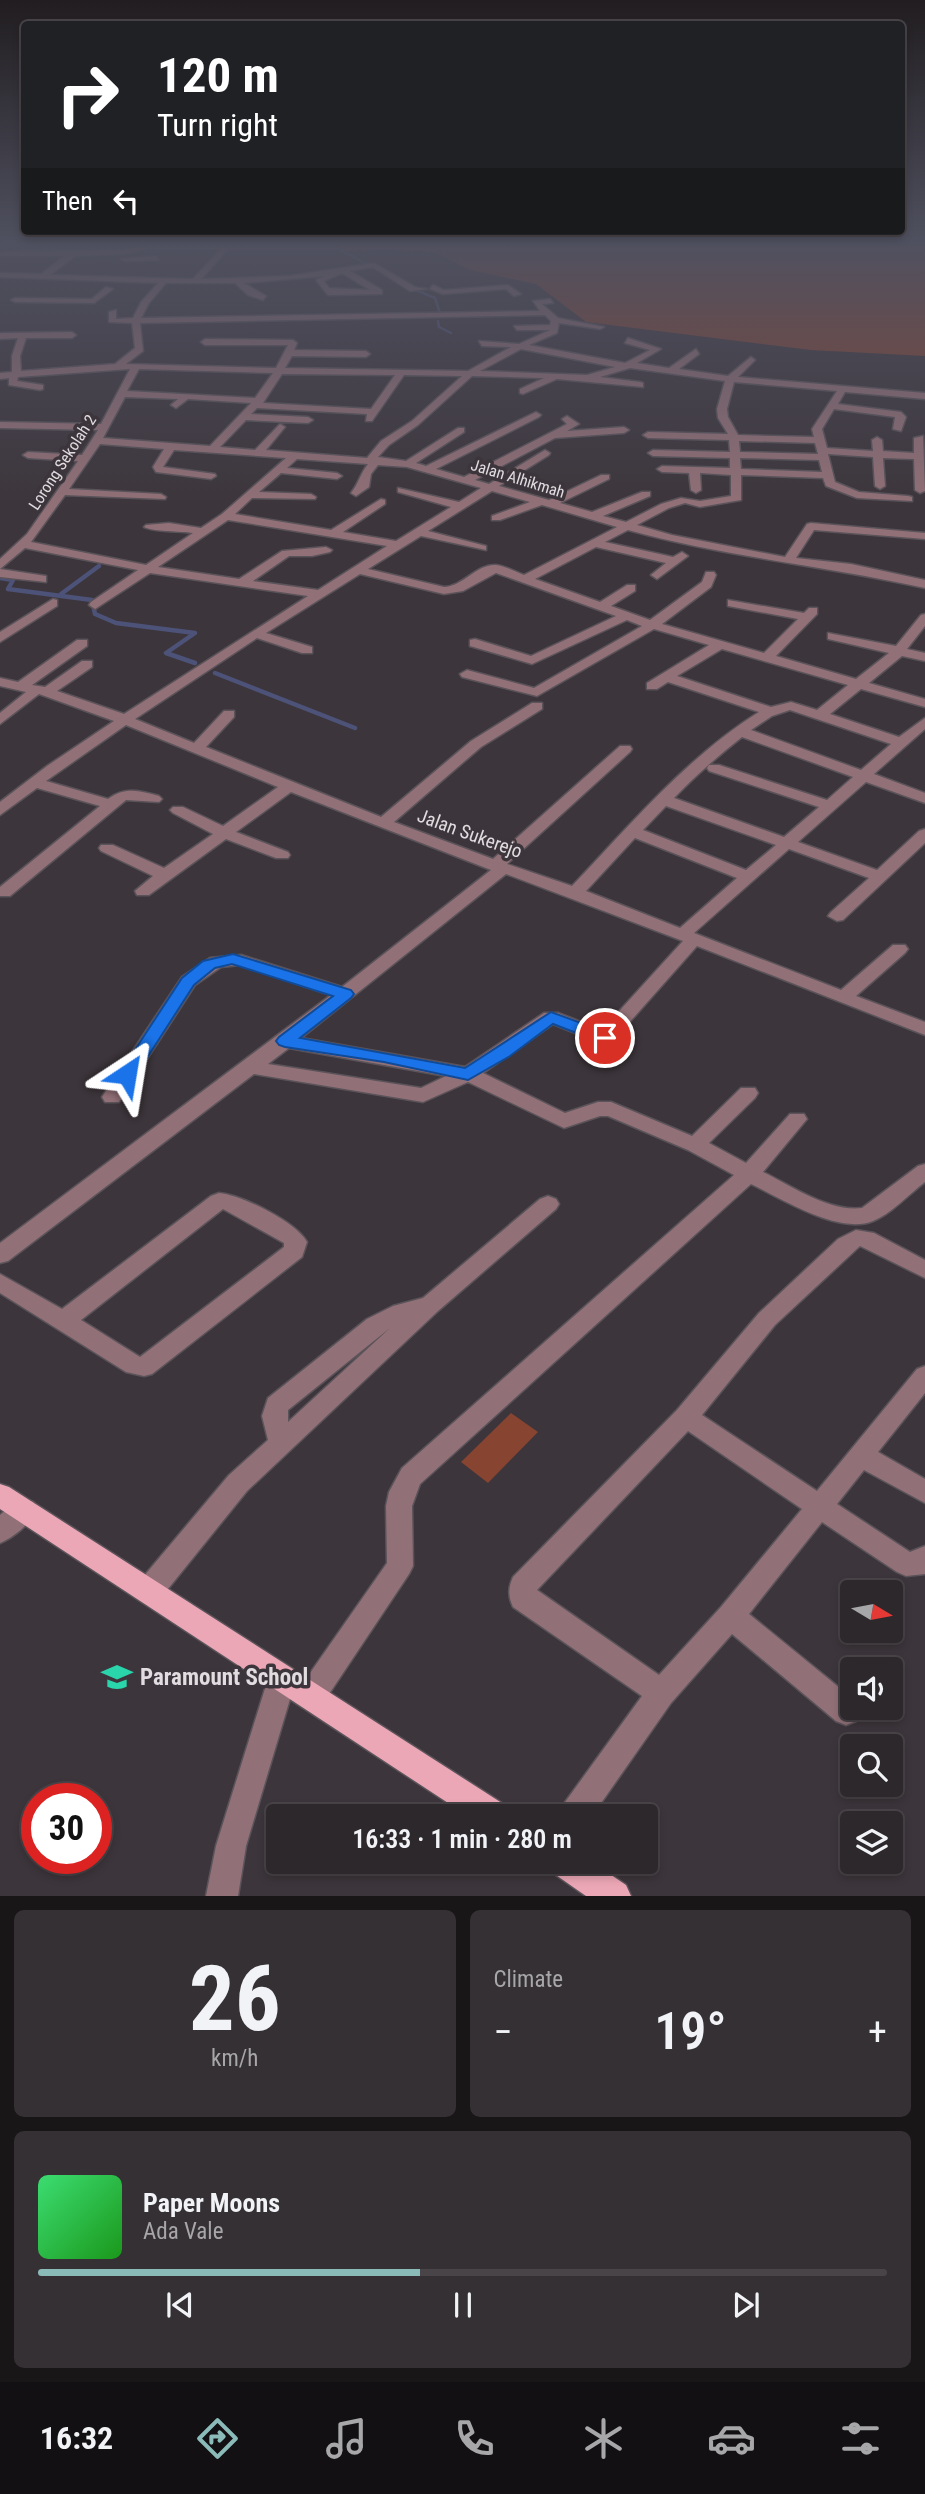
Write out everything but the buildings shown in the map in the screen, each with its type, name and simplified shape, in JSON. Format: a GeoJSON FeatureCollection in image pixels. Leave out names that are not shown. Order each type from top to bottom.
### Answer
{"type":"FeatureCollection","features":[{"type":"Feature","properties":{"kind":"main road"},"geometry":{"type":"LineString","coordinates":[[0,1495],[476,1804]]}},
{"type":"Feature","properties":{"kind":"main road"},"geometry":{"type":"LineString","coordinates":[[583,1874],[615,1895]]}},
{"type":"Feature","properties":{"kind":"street"},"geometry":{"type":"LineString","coordinates":[[23,331],[12,356],[16,374],[12,383],[40,387]]}},
{"type":"Feature","properties":{"kind":"street"},"geometry":{"type":"LineString","coordinates":[[117,366],[139,351],[140,345],[135,331]]}},
{"type":"Feature","properties":{"kind":"street"},"geometry":{"type":"LineString","coordinates":[[356,492],[365,485],[366,474],[385,443],[415,423],[470,373],[551,331]]}},
{"type":"Feature","properties":{"kind":"street"},"geometry":{"type":"LineString","coordinates":[[0,336],[72,335]]}},
{"type":"Feature","properties":{"kind":"street"},"geometry":{"type":"LineString","coordinates":[[588,379],[626,366],[657,349],[628,341]]}},
{"type":"Feature","properties":{"kind":"street"},"geometry":{"type":"LineString","coordinates":[[205,342],[293,343],[281,371],[258,403],[213,449]]}},
{"type":"Feature","properties":{"kind":"street"},"geometry":{"type":"LineString","coordinates":[[482,343],[520,346],[670,372],[730,379],[839,384],[925,396]]}},
{"type":"Feature","properties":{"kind":"street"},"geometry":{"type":"LineString","coordinates":[[670,372],[696,352]]}},
{"type":"Feature","properties":{"kind":"street"},"geometry":{"type":"LineString","coordinates":[[289,353],[366,354]]}},
{"type":"Feature","properties":{"kind":"street"},"geometry":{"type":"LineString","coordinates":[[525,579],[624,527],[681,501],[702,504],[737,498],[734,438],[723,418],[730,379],[751,360]]}},
{"type":"Feature","properties":{"kind":"street"},"geometry":{"type":"LineString","coordinates":[[530,374],[539,361]]}},
{"type":"Feature","properties":{"kind":"street"},"geometry":{"type":"LineString","coordinates":[[0,376],[136,366],[530,374],[640,385]]}},
{"type":"Feature","properties":{"kind":"street","name":"Lorong Sekolah 2"},"geometry":{"type":"LineString","coordinates":[[0,566],[23,544],[97,441],[136,366]]}},
{"type":"Feature","properties":{"kind":"street"},"geometry":{"type":"LineString","coordinates":[[367,422],[402,372]]}},
{"type":"Feature","properties":{"kind":"street"},"geometry":{"type":"LineString","coordinates":[[781,382],[794,374]]}},
{"type":"Feature","properties":{"kind":"street"},"geometry":{"type":"LineString","coordinates":[[523,391],[555,376]]}},
{"type":"Feature","properties":{"kind":"street"},"geometry":{"type":"LineString","coordinates":[[839,384],[832,406],[817,429],[831,484],[842,491],[861,496],[908,499]]}},
{"type":"Feature","properties":{"kind":"street"},"geometry":{"type":"LineString","coordinates":[[121,394],[186,396],[374,412]]}},
{"type":"Feature","properties":{"kind":"street"},"geometry":{"type":"LineString","coordinates":[[176,405],[186,396]]}},
{"type":"Feature","properties":{"kind":"street"},"geometry":{"type":"LineString","coordinates":[[832,406],[900,414],[898,429]]}},
{"type":"Feature","properties":{"kind":"street"},"geometry":{"type":"LineString","coordinates":[[429,468],[536,415]]}},
{"type":"Feature","properties":{"kind":"street"},"geometry":{"type":"LineString","coordinates":[[245,417],[307,420]]}},
{"type":"Feature","properties":{"kind":"street"},"geometry":{"type":"LineString","coordinates":[[468,479],[574,424],[567,419]]}},
{"type":"Feature","properties":{"kind":"street"},"geometry":{"type":"LineString","coordinates":[[0,425],[105,427]]}},
{"type":"Feature","properties":{"kind":"street"},"geometry":{"type":"LineString","coordinates":[[258,453],[280,427]]}},
{"type":"Feature","properties":{"kind":"street"},"geometry":{"type":"LineString","coordinates":[[408,464],[461,430]]}},
{"type":"Feature","properties":{"kind":"street"},"geometry":{"type":"LineString","coordinates":[[553,436],[624,430]]}},
{"type":"Feature","properties":{"kind":"street"},"geometry":{"type":"LineString","coordinates":[[648,435],[734,438],[923,457]]}},
{"type":"Feature","properties":{"kind":"street"},"geometry":{"type":"LineString","coordinates":[[919,438],[923,457],[920,490]]}},
{"type":"Feature","properties":{"kind":"street"},"geometry":{"type":"LineString","coordinates":[[877,440],[880,486]]}},
{"type":"Feature","properties":{"kind":"street","name":"Jalan Alhikmah"},"geometry":{"type":"LineString","coordinates":[[97,441],[408,464],[468,479],[624,527],[788,561],[851,568],[925,584]]}},
{"type":"Feature","properties":{"kind":"street"},"geometry":{"type":"LineString","coordinates":[[171,446],[158,467],[160,470],[211,476]]}},
{"type":"Feature","properties":{"kind":"street"},"geometry":{"type":"LineString","coordinates":[[653,453],[734,455],[823,449]]}},
{"type":"Feature","properties":{"kind":"street"},"geometry":{"type":"LineString","coordinates":[[0,810],[34,782],[209,663],[493,488],[545,453]]}},
{"type":"Feature","properties":{"kind":"street"},"geometry":{"type":"LineString","coordinates":[[28,455],[84,458]]}},
{"type":"Feature","properties":{"kind":"street"},"geometry":{"type":"LineString","coordinates":[[95,605],[200,531],[226,516],[294,456]]}},
{"type":"Feature","properties":{"kind":"street"},"geometry":{"type":"LineString","coordinates":[[279,470],[337,476]]}},
{"type":"Feature","properties":{"kind":"street"},"geometry":{"type":"LineString","coordinates":[[662,470],[828,475]]}},
{"type":"Feature","properties":{"kind":"street"},"geometry":{"type":"LineString","coordinates":[[694,470],[696,490]]}},
{"type":"Feature","properties":{"kind":"street"},"geometry":{"type":"LineString","coordinates":[[496,518],[544,503],[605,477]]}},
{"type":"Feature","properties":{"kind":"street"},"geometry":{"type":"LineString","coordinates":[[402,490],[460,506]]}},
{"type":"Feature","properties":{"kind":"street"},"geometry":{"type":"LineString","coordinates":[[60,492],[161,497]]}},
{"type":"Feature","properties":{"kind":"street"},"geometry":{"type":"LineString","coordinates":[[590,517],[646,494]]}},
{"type":"Feature","properties":{"kind":"street"},"geometry":{"type":"LineString","coordinates":[[249,495],[311,497]]}},
{"type":"Feature","properties":{"kind":"street"},"geometry":{"type":"LineString","coordinates":[[333,534],[381,502]]}},
{"type":"Feature","properties":{"kind":"street"},"geometry":{"type":"LineString","coordinates":[[52,503],[121,506]]}},
{"type":"Feature","properties":{"kind":"street"},"geometry":{"type":"LineString","coordinates":[[226,516],[399,545]]}},
{"type":"Feature","properties":{"kind":"street"},"geometry":{"type":"LineString","coordinates":[[150,527],[169,526],[200,531]]}},
{"type":"Feature","properties":{"kind":"street"},"geometry":{"type":"LineString","coordinates":[[788,561],[811,526],[925,536]]}},
{"type":"Feature","properties":{"kind":"street"},"geometry":{"type":"LineString","coordinates":[[420,532],[482,548]]}},
{"type":"Feature","properties":{"kind":"street"},"geometry":{"type":"LineString","coordinates":[[594,543],[675,561]]}},
{"type":"Feature","properties":{"kind":"street"},"geometry":{"type":"LineString","coordinates":[[23,544],[146,568],[321,594]]}},
{"type":"Feature","properties":{"kind":"street"},"geometry":{"type":"LineString","coordinates":[[657,575],[699,544]]}},
{"type":"Feature","properties":{"kind":"street"},"geometry":{"type":"LineString","coordinates":[[244,581],[287,552],[326,550]]}},
{"type":"Feature","properties":{"kind":"street"},"geometry":{"type":"LineString","coordinates":[[359,570],[446,590],[463,587],[490,569],[652,625],[925,702]]}},
{"type":"Feature","properties":{"kind":"street"},"geometry":{"type":"LineString","coordinates":[[0,573],[42,579]]}},
{"type":"Feature","properties":{"kind":"street"},"geometry":{"type":"LineString","coordinates":[[467,674],[535,693],[652,625],[707,584],[710,575]]}},
{"type":"Feature","properties":{"kind":"street"},"geometry":{"type":"LineString","coordinates":[[601,607],[631,588]]}},
{"type":"Feature","properties":{"kind":"street"},"geometry":{"type":"LineString","coordinates":[[0,638],[53,603]]}},
{"type":"Feature","properties":{"kind":"street"},"geometry":{"type":"LineString","coordinates":[[732,603],[811,613],[767,658]]}},
{"type":"Feature","properties":{"kind":"street"},"geometry":{"type":"LineString","coordinates":[[475,643],[532,660],[626,616]]}},
{"type":"Feature","properties":{"kind":"street"},"geometry":{"type":"LineString","coordinates":[[819,716],[898,652],[925,618]]}},
{"type":"Feature","properties":{"kind":"street"},"geometry":{"type":"LineString","coordinates":[[257,634],[307,650]]}},
{"type":"Feature","properties":{"kind":"street"},"geometry":{"type":"LineString","coordinates":[[833,636],[925,657]]}},
{"type":"Feature","properties":{"kind":"street"},"geometry":{"type":"LineString","coordinates":[[0,720],[82,643]]}},
{"type":"Feature","properties":{"kind":"street"},"geometry":{"type":"LineString","coordinates":[[652,686],[719,645]]}},
{"type":"Feature","properties":{"kind":"street"},"geometry":{"type":"LineString","coordinates":[[34,690],[87,664]]}},
{"type":"Feature","properties":{"kind":"street"},"geometry":{"type":"LineString","coordinates":[[666,677],[772,712]]}},
{"type":"Feature","properties":{"kind":"street","name":"Jalan Sukerejo"},"geometry":{"type":"LineString","coordinates":[[0,682],[34,690],[125,720],[499,867],[575,893],[687,938],[923,1025]]}},
{"type":"Feature","properties":{"kind":"street"},"geometry":{"type":"LineString","coordinates":[[384,822],[458,757],[504,722],[537,706]]}},
{"type":"Feature","properties":{"kind":"street"},"geometry":{"type":"LineString","coordinates":[[575,893],[707,757],[740,731],[772,712],[787,706],[903,741],[925,745]]}},
{"type":"Feature","properties":{"kind":"street"},"geometry":{"type":"LineString","coordinates":[[197,748],[229,714]]}},
{"type":"Feature","properties":{"kind":"street"},"geometry":{"type":"LineString","coordinates":[[250,1067],[417,1096],[468,1074],[504,1052],[551,1017],[605,1038],[687,938],[749,877],[925,722]]}},
{"type":"Feature","properties":{"kind":"street"},"geometry":{"type":"LineString","coordinates":[[740,731],[925,798]]}},
{"type":"Feature","properties":{"kind":"street"},"geometry":{"type":"LineString","coordinates":[[0,1255],[345,994],[499,867],[625,749]]}},
{"type":"Feature","properties":{"kind":"street"},"geometry":{"type":"LineString","coordinates":[[714,768],[830,806]]}},
{"type":"Feature","properties":{"kind":"street"},"geometry":{"type":"LineString","coordinates":[[34,782],[111,805]]}},
{"type":"Feature","properties":{"kind":"street"},"geometry":{"type":"LineString","coordinates":[[143,891],[291,785]]}},
{"type":"Feature","properties":{"kind":"street"},"geometry":{"type":"LineString","coordinates":[[4,892],[126,794],[154,799]]}},
{"type":"Feature","properties":{"kind":"street"},"geometry":{"type":"LineString","coordinates":[[664,800],[880,876]]}},
{"type":"Feature","properties":{"kind":"street"},"geometry":{"type":"LineString","coordinates":[[178,810],[225,833],[282,855]]}},
{"type":"Feature","properties":{"kind":"street"},"geometry":{"type":"LineString","coordinates":[[633,832],[749,877]]}},
{"type":"Feature","properties":{"kind":"street"},"geometry":{"type":"LineString","coordinates":[[837,916],[925,834]]}},
{"type":"Feature","properties":{"kind":"street"},"geometry":{"type":"LineString","coordinates":[[107,848],[165,875]]}},
{"type":"Feature","properties":{"kind":"street"},"geometry":{"type":"LineString","coordinates":[[843,997],[899,949]]}},
{"type":"Feature","properties":{"kind":"street"},"geometry":{"type":"LineString","coordinates":[[112,1097],[188,981],[216,962],[241,960],[345,994]]}},
{"type":"Feature","properties":{"kind":"street"},"geometry":{"type":"LineString","coordinates":[[285,1041],[468,1074],[562,1121],[605,1108],[633,1117],[695,1145],[749,1174],[835,1214],[856,1217],[868,1215],[925,1171]]}},
{"type":"Feature","properties":{"kind":"street"},"geometry":{"type":"LineString","coordinates":[[695,1145],[747,1093]]}},
{"type":"Feature","properties":{"kind":"street"},"geometry":{"type":"LineString","coordinates":[[311,1696],[400,1566],[399,1506],[411,1476],[446,1441],[749,1174],[797,1119]]}},
{"type":"Feature","properties":{"kind":"street"},"geometry":{"type":"LineString","coordinates":[[0,1282],[134,1365],[148,1366],[294,1251],[296,1242],[292,1237],[234,1203],[226,1200],[219,1202],[65,1320]]}},
{"type":"Feature","properties":{"kind":"street"},"geometry":{"type":"LineString","coordinates":[[149,1591],[238,1483],[281,1443],[274,1416],[277,1405],[375,1325],[401,1312],[430,1305],[548,1204]]}},
{"type":"Feature","properties":{"kind":"street"},"geometry":{"type":"LineString","coordinates":[[661,1693],[523,1598],[523,1586],[686,1417],[767,1319],[851,1241],[856,1238],[870,1240],[925,1270]]}},
{"type":"Feature","properties":{"kind":"street"},"geometry":{"type":"LineString","coordinates":[[582,1804],[661,1693],[731,1616],[925,1376]]}},
{"type":"Feature","properties":{"kind":"street"},"geometry":{"type":"LineString","coordinates":[[686,1417],[906,1564],[919,1564],[925,1558]]}},
{"type":"Feature","properties":{"kind":"street"},"geometry":{"type":"LineString","coordinates":[[861,1455],[925,1492]]}},
{"type":"Feature","properties":{"kind":"street"},"geometry":{"type":"LineString","coordinates":[[0,1531],[24,1510]]}},
{"type":"Feature","properties":{"kind":"street"},"geometry":{"type":"LineString","coordinates":[[731,1616],[840,1706]]}},
{"type":"Feature","properties":{"kind":"street"},"geometry":{"type":"LineString","coordinates":[[222,1895],[231,1846],[282,1679]]}},
{"type":"Feature","properties":{"kind":"shaded area"},"geometry":{"type":"Polygon","coordinates":[[[662,331],[925,331],[925,356],[811,350],[662,331]]]}},
{"type":"Feature","properties":{"kind":"shaded area"},"geometry":{"type":"Polygon","coordinates":[[[511,1413],[538,1432],[488,1483],[461,1462],[511,1413]]]}},
{"type":"Feature","properties":{"kind":"waterway"},"geometry":{"type":"LineString","coordinates":[[61,594],[99,566]]}},
{"type":"Feature","properties":{"kind":"waterway"},"geometry":{"type":"LineString","coordinates":[[0,578],[13,580],[8,589],[92,600],[95,614],[116,623],[195,633],[166,653],[195,663]]}},
{"type":"Feature","properties":{"kind":"waterway"},"geometry":{"type":"LineString","coordinates":[[215,673],[355,728]]}},
{"type":"Feature","properties":{"kind":"place","name":"Paramount School"},"geometry":{"type":"Point","coordinates":[117,1677]}},
{"type":"Feature","properties":{"kind":"route"},"geometry":{"type":"LineString","coordinates":[[127,1074],[188,981],[209,965],[233,959],[345,994],[285,1041],[468,1074],[504,1052],[551,1017],[605,1038]]}}]}
